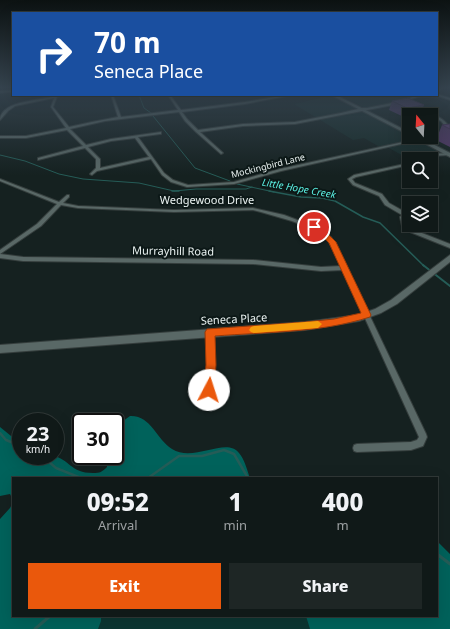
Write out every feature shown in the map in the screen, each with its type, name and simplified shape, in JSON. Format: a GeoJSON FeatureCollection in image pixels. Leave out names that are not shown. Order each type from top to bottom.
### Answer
{"type":"FeatureCollection","features":[{"type":"Feature","properties":{"kind":"street"},"geometry":{"type":"LineString","coordinates":[[60,116],[68,128],[98,159],[99,165],[97,170]]}},
{"type":"Feature","properties":{"kind":"street"},"geometry":{"type":"LineString","coordinates":[[0,137],[24,137],[134,116]]}},
{"type":"Feature","properties":{"kind":"street"},"geometry":{"type":"LineString","coordinates":[[184,116],[197,132],[221,153]]}},
{"type":"Feature","properties":{"kind":"street"},"geometry":{"type":"LineString","coordinates":[[197,132],[243,125],[295,123],[330,116]]}},
{"type":"Feature","properties":{"kind":"street"},"geometry":{"type":"LineString","coordinates":[[377,116],[402,129]]}},
{"type":"Feature","properties":{"kind":"street"},"geometry":{"type":"LineString","coordinates":[[433,116],[442,120],[448,120]]}},
{"type":"Feature","properties":{"kind":"street"},"geometry":{"type":"LineString","coordinates":[[438,134],[450,132],[442,120]]}},
{"type":"Feature","properties":{"kind":"street","name":"Mockingbird Lane"},"geometry":{"type":"LineString","coordinates":[[438,134],[450,132]]}},
{"type":"Feature","properties":{"kind":"street"},"geometry":{"type":"LineString","coordinates":[[40,159],[116,139],[160,133]]}},
{"type":"Feature","properties":{"kind":"street","name":"Mockingbird Lane"},"geometry":{"type":"LineString","coordinates":[[136,136],[163,174],[180,184],[188,186],[220,184],[402,142]]}},
{"type":"Feature","properties":{"kind":"street"},"geometry":{"type":"LineString","coordinates":[[432,144],[450,154]]}},
{"type":"Feature","properties":{"kind":"street"},"geometry":{"type":"LineString","coordinates":[[438,156],[450,154]]}},
{"type":"Feature","properties":{"kind":"street"},"geometry":{"type":"LineString","coordinates":[[92,174],[97,170],[152,158]]}},
{"type":"Feature","properties":{"kind":"street"},"geometry":{"type":"LineString","coordinates":[[402,166],[355,176],[350,179],[351,183],[381,195],[387,204],[402,213]]}},
{"type":"Feature","properties":{"kind":"street","name":"Wedgewood Drive"},"geometry":{"type":"LineString","coordinates":[[0,180],[60,204],[83,208],[174,211],[260,210],[320,231],[332,242],[424,436],[420,443],[411,446],[357,448]]}},
{"type":"Feature","properties":{"kind":"street"},"geometry":{"type":"LineString","coordinates":[[0,252],[39,225],[68,196]]}},
{"type":"Feature","properties":{"kind":"street"},"geometry":{"type":"LineString","coordinates":[[415,232],[450,246]]}},
{"type":"Feature","properties":{"kind":"street","name":"Murrayhill Road"},"geometry":{"type":"LineString","coordinates":[[0,256],[23,259],[253,262],[321,269],[345,268]]}},
{"type":"Feature","properties":{"kind":"street","name":"Seneca Place"},"geometry":{"type":"LineString","coordinates":[[0,348],[305,326],[334,322],[367,315],[394,302],[450,258]]}},
{"type":"Feature","properties":{"kind":"street"},"geometry":{"type":"LineString","coordinates":[[209,390],[211,365],[210,332]]}},
{"type":"Feature","properties":{"kind":"shaded area"},"geometry":{"type":"Polygon","coordinates":[[[314,116],[373,116],[402,131],[402,144],[427,144],[439,150],[431,152],[402,152],[402,155],[389,148],[378,146],[364,138],[353,140],[314,116]]]}},
{"type":"Feature","properties":{"kind":"shaded area"},"geometry":{"type":"Polygon","coordinates":[[[130,416],[143,419],[153,428],[166,445],[181,452],[199,452],[226,447],[233,449],[239,453],[243,459],[250,477],[12,477],[12,498],[10,494],[0,496],[0,427],[12,437],[12,465],[64,465],[64,461],[79,471],[95,473],[101,472],[107,467],[107,465],[124,465],[124,420],[130,416]]]}},
{"type":"Feature","properties":{"kind":"shaded area"},"geometry":{"type":"Polygon","coordinates":[[[12,504],[12,617],[101,617],[98,629],[0,629],[0,519],[12,504]]]}},
{"type":"Feature","properties":{"kind":"shaded area"},"geometry":{"type":"Polygon","coordinates":[[[438,542],[450,554],[450,629],[310,629],[306,617],[438,617],[438,542]]]}},
{"type":"Feature","properties":{"kind":"green space"},"geometry":{"type":"Polygon","coordinates":[[[0,531],[12,617],[438,617],[450,629],[0,629],[0,531]]]}},
{"type":"Feature","properties":{"kind":"building"},"geometry":{"type":"Polygon","coordinates":[[[450,124],[450,129],[442,125],[450,124]]]}},
{"type":"Feature","properties":{"kind":"waterway","name":"Little Hope Creek"},"geometry":{"type":"LineString","coordinates":[[153,116],[195,168],[230,181]]}},
{"type":"Feature","properties":{"kind":"waterway"},"geometry":{"type":"LineString","coordinates":[[0,155],[25,161],[59,174],[83,179],[139,183],[174,191]]}},
{"type":"Feature","properties":{"kind":"waterway","name":"Little Hope Creek"},"geometry":{"type":"LineString","coordinates":[[237,184],[252,187]]}},
{"type":"Feature","properties":{"kind":"waterway"},"geometry":{"type":"LineString","coordinates":[[174,191],[196,189],[246,189],[252,187]]}},
{"type":"Feature","properties":{"kind":"waterway","name":"Little Hope Creek"},"geometry":{"type":"LineString","coordinates":[[252,187],[272,192]]}},
{"type":"Feature","properties":{"kind":"waterway"},"geometry":{"type":"LineString","coordinates":[[174,191],[179,191]]}},
{"type":"Feature","properties":{"kind":"waterway","name":"Little Hope Creek"},"geometry":{"type":"LineString","coordinates":[[272,192],[335,201],[363,217],[380,223],[424,266]]}},
{"type":"Feature","properties":{"kind":"waterway","name":"Little Hope Creek"},"geometry":{"type":"LineString","coordinates":[[423,265],[450,286]]}},
{"type":"Feature","properties":{"kind":"waterway"},"geometry":{"type":"LineString","coordinates":[[0,433],[6,440],[12,442]]}},
{"type":"Feature","properties":{"kind":"waterway"},"geometry":{"type":"LineString","coordinates":[[149,477],[179,456],[202,456],[224,450],[234,454],[247,477]]}},
{"type":"Feature","properties":{"kind":"waterway"},"geometry":{"type":"LineString","coordinates":[[52,465],[56,468],[78,477]]}},
{"type":"Feature","properties":{"kind":"waterway"},"geometry":{"type":"LineString","coordinates":[[438,555],[450,564]]}},
{"type":"Feature","properties":{"kind":"waterway"},"geometry":{"type":"LineString","coordinates":[[35,629],[49,617]]}},
{"type":"Feature","properties":{"kind":"slow traffic"},"geometry":{"type":"LineString","coordinates":[[254,330],[318,324]]}},
{"type":"Feature","properties":{"kind":"route"},"geometry":{"type":"LineString","coordinates":[[209,390],[211,365],[210,332],[305,326],[359,318],[367,315],[332,242],[326,235],[314,227]]}}]}
